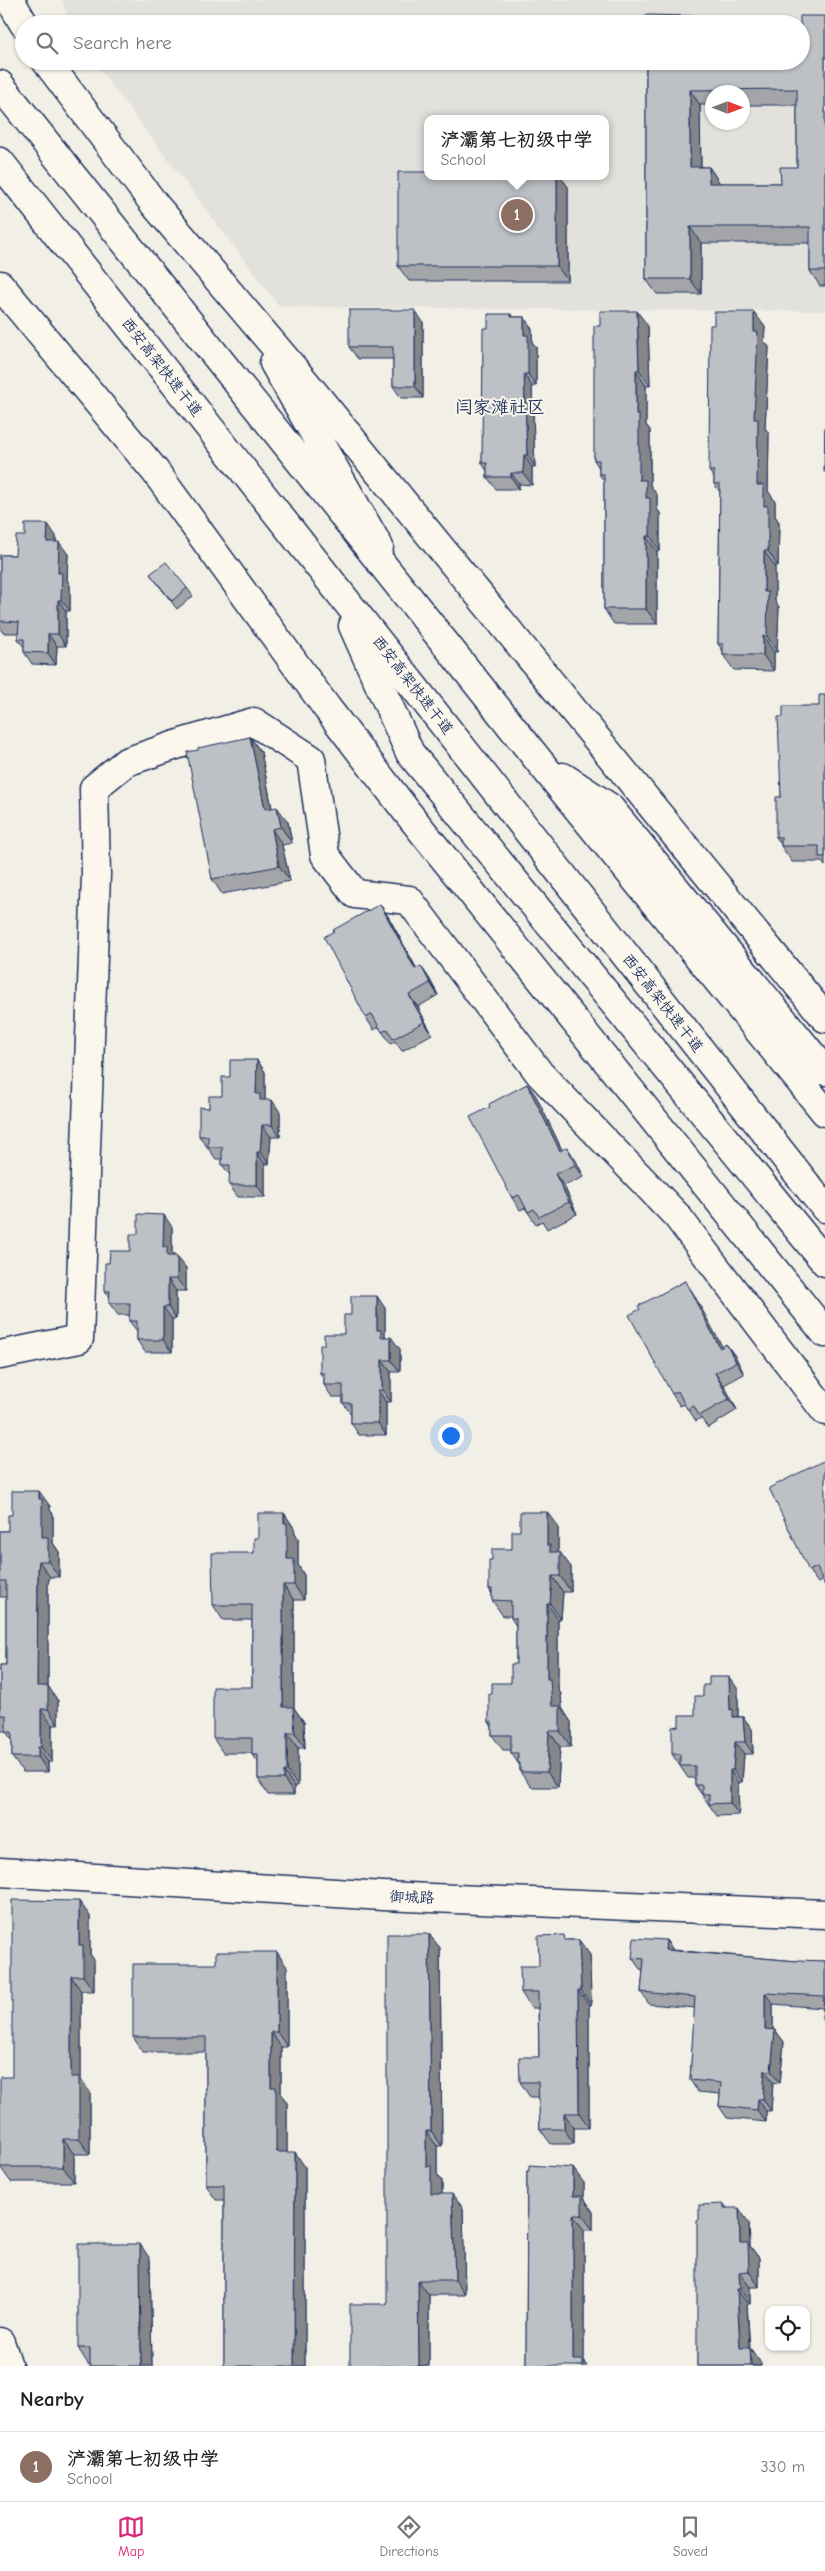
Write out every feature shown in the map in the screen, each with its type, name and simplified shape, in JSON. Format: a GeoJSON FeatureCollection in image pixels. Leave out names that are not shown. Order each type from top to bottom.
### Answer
{"type":"FeatureCollection","features":[{"type":"Feature","properties":{"kind":"main road"},"geometry":{"type":"LineString","coordinates":[[10,0],[19,15]]}},
{"type":"Feature","properties":{"kind":"main road"},"geometry":{"type":"LineString","coordinates":[[53,70],[155,204],[549,678],[825,1018]]}},
{"type":"Feature","properties":{"kind":"main road"},"geometry":{"type":"LineString","coordinates":[[0,85],[539,761],[825,1112]]}},
{"type":"Feature","properties":{"kind":"main road","name":"西安高架快速干道"},"geometry":{"type":"LineString","coordinates":[[0,162],[825,1208]]}},
{"type":"Feature","properties":{"kind":"main road"},"geometry":{"type":"LineString","coordinates":[[0,285],[155,471],[327,708],[401,804],[825,1333]]}},
{"type":"Feature","properties":{"kind":"main road"},"geometry":{"type":"LineString","coordinates":[[239,303],[406,594]]}},
{"type":"Feature","properties":{"kind":"main road"},"geometry":{"type":"LineString","coordinates":[[334,586],[410,753],[825,1262]]}},
{"type":"Feature","properties":{"kind":"main road"},"geometry":{"type":"LineString","coordinates":[[0,1355],[79,1339],[96,875],[94,788],[126,762],[254,722],[311,759],[325,855],[355,894],[409,900],[540,1074],[678,1216],[792,1370],[825,1410]]}},
{"type":"Feature","properties":{"kind":"main road"},"geometry":{"type":"LineString","coordinates":[[539,761],[609,808],[825,1071]]}},
{"type":"Feature","properties":{"kind":"main road","name":"御城路"},"geometry":{"type":"LineString","coordinates":[[0,1872],[393,1896],[825,1914]]}},
{"type":"Feature","properties":{"kind":"main road"},"geometry":{"type":"LineString","coordinates":[[0,2342],[8,2366]]}},
{"type":"Feature","properties":{"kind":"shaded area"},"geometry":{"type":"Polygon","coordinates":[[[62,0],[825,0],[825,311],[280,307],[100,70],[810,70],[810,15],[67,15],[62,0]]]}},
{"type":"Feature","properties":{"kind":"building"},"geometry":{"type":"Polygon","coordinates":[[[810,16],[825,16],[825,271],[810,271],[810,227],[690,227],[690,279],[646,279],[646,70],[810,70],[810,16]]]}},
{"type":"Feature","properties":{"kind":"building"},"geometry":{"type":"Polygon","coordinates":[[[398,172],[424,172],[424,180],[557,180],[557,266],[398,266],[398,172]]]}},
{"type":"Feature","properties":{"kind":"building"},"geometry":{"type":"Polygon","coordinates":[[[349,310],[415,310],[415,386],[393,386],[393,347],[349,347],[349,310]]]}},
{"type":"Feature","properties":{"kind":"building"},"geometry":{"type":"Polygon","coordinates":[[[600,311],[637,311],[639,370],[636,370],[636,415],[639,415],[639,480],[646,480],[646,498],[650,498],[650,536],[646,536],[646,609],[604,609],[604,474],[599,474],[599,460],[594,460],[594,326],[600,326],[600,311]]]}},
{"type":"Feature","properties":{"kind":"building"},"geometry":{"type":"Polygon","coordinates":[[[714,312],[754,312],[754,332],[758,332],[754,419],[758,419],[757,485],[764,485],[764,506],[768,506],[768,551],[764,551],[764,592],[768,592],[767,636],[763,636],[763,655],[723,655],[723,644],[718,644],[720,484],[714,484],[714,471],[709,471],[710,325],[714,325],[714,312]]]}},
{"type":"Feature","properties":{"kind":"building"},"geometry":{"type":"Polygon","coordinates":[[[488,314],[511,314],[511,317],[524,317],[524,335],[528,335],[528,374],[524,374],[527,455],[524,455],[523,473],[511,473],[511,477],[487,477],[487,463],[482,463],[483,328],[488,328],[488,314]]]}},
{"type":"Feature","properties":{"kind":"building"},"geometry":{"type":"Polygon","coordinates":[[[825,426],[825,472],[824,472],[825,426]]]}},
{"type":"Feature","properties":{"kind":"building"},"geometry":{"type":"Polygon","coordinates":[[[25,524],[48,524],[47,542],[59,542],[58,573],[62,573],[61,600],[58,600],[58,634],[48,634],[48,653],[24,652],[24,639],[18,639],[19,622],[0,621],[0,555],[15,555],[16,536],[25,536],[25,524]]]}},
{"type":"Feature","properties":{"kind":"building"},"geometry":{"type":"Polygon","coordinates":[[[166,562],[187,588],[172,601],[150,574],[166,562]]]}},
{"type":"Feature","properties":{"kind":"building"},"geometry":{"type":"Polygon","coordinates":[[[819,695],[825,695],[825,857],[819,857],[819,846],[781,846],[781,837],[776,837],[776,797],[781,797],[778,717],[783,717],[783,706],[819,706],[819,695]]]}},
{"type":"Feature","properties":{"kind":"building"},"geometry":{"type":"Polygon","coordinates":[[[250,737],[265,809],[277,807],[281,827],[272,829],[279,866],[212,879],[187,752],[250,737]]]}},
{"type":"Feature","properties":{"kind":"building"},"geometry":{"type":"Polygon","coordinates":[[[380,904],[415,969],[421,966],[430,983],[409,995],[424,1022],[393,1039],[388,1029],[382,1032],[372,1014],[366,1018],[324,937],[380,904]]]}},
{"type":"Feature","properties":{"kind":"building"},"geometry":{"type":"Polygon","coordinates":[[[230,1060],[257,1060],[256,1094],[260,1094],[260,1100],[272,1100],[272,1125],[262,1125],[260,1152],[257,1152],[257,1185],[229,1185],[230,1165],[222,1165],[222,1147],[208,1147],[208,1136],[199,1136],[199,1107],[209,1108],[209,1096],[222,1096],[222,1077],[230,1077],[230,1060]]]}},
{"type":"Feature","properties":{"kind":"building"},"geometry":{"type":"Polygon","coordinates":[[[527,1084],[560,1151],[567,1147],[575,1165],[555,1174],[569,1202],[539,1217],[534,1209],[528,1212],[519,1195],[512,1198],[470,1117],[490,1107],[489,1104],[527,1084]]]}},
{"type":"Feature","properties":{"kind":"building"},"geometry":{"type":"Polygon","coordinates":[[[138,1214],[164,1215],[163,1247],[167,1247],[167,1256],[177,1256],[177,1279],[168,1279],[168,1307],[163,1307],[163,1340],[137,1340],[137,1321],[129,1321],[130,1303],[109,1303],[110,1291],[105,1291],[105,1263],[109,1263],[110,1251],[130,1251],[130,1234],[138,1234],[138,1214]]]}},
{"type":"Feature","properties":{"kind":"building"},"geometry":{"type":"Polygon","coordinates":[[[685,1281],[720,1348],[726,1344],[736,1362],[715,1373],[729,1399],[699,1416],[694,1406],[687,1409],[678,1391],[672,1394],[629,1315],[640,1309],[638,1306],[685,1281]]]}},
{"type":"Feature","properties":{"kind":"building"},"geometry":{"type":"Polygon","coordinates":[[[351,1296],[377,1296],[377,1330],[381,1330],[381,1337],[391,1337],[391,1360],[382,1360],[382,1390],[378,1390],[378,1423],[351,1423],[351,1403],[343,1403],[343,1385],[324,1385],[324,1373],[320,1373],[320,1345],[324,1345],[324,1334],[344,1334],[344,1315],[351,1315],[351,1296]]]}},
{"type":"Feature","properties":{"kind":"building"},"geometry":{"type":"Polygon","coordinates":[[[825,1460],[825,1586],[817,1567],[809,1571],[769,1488],[825,1460]]]}},
{"type":"Feature","properties":{"kind":"building"},"geometry":{"type":"Polygon","coordinates":[[[12,1491],[39,1491],[39,1499],[42,1499],[42,1537],[48,1537],[48,1561],[39,1561],[38,1568],[37,1686],[48,1686],[48,1709],[41,1709],[41,1747],[38,1747],[38,1757],[12,1757],[12,1732],[6,1732],[6,1715],[0,1715],[0,1665],[6,1665],[6,1581],[0,1581],[0,1531],[8,1531],[8,1515],[12,1515],[12,1491]]]}},
{"type":"Feature","properties":{"kind":"building"},"geometry":{"type":"Polygon","coordinates":[[[520,1512],[547,1512],[547,1545],[550,1545],[550,1552],[560,1552],[560,1576],[552,1576],[550,1604],[547,1604],[547,1679],[550,1679],[552,1706],[560,1706],[560,1731],[549,1731],[547,1772],[520,1772],[518,1753],[511,1753],[511,1735],[492,1735],[492,1722],[489,1722],[489,1694],[492,1694],[492,1683],[511,1683],[511,1664],[516,1664],[516,1618],[511,1618],[511,1601],[492,1600],[492,1589],[489,1589],[489,1560],[492,1560],[492,1549],[512,1549],[512,1531],[520,1531],[520,1512]]]}},
{"type":"Feature","properties":{"kind":"building"},"geometry":{"type":"Polygon","coordinates":[[[258,1513],[284,1513],[284,1523],[287,1523],[287,1559],[294,1559],[294,1585],[283,1585],[283,1707],[293,1707],[295,1733],[287,1733],[287,1771],[284,1771],[284,1779],[258,1779],[258,1755],[252,1755],[252,1738],[213,1738],[213,1687],[252,1687],[252,1605],[213,1605],[212,1553],[254,1553],[254,1538],[258,1538],[258,1513]]]}},
{"type":"Feature","properties":{"kind":"building"},"geometry":{"type":"Polygon","coordinates":[[[709,1677],[729,1677],[730,1710],[733,1709],[733,1717],[743,1717],[745,1742],[735,1742],[733,1770],[730,1770],[730,1803],[709,1804],[709,1794],[702,1794],[702,1785],[695,1785],[695,1766],[680,1766],[680,1754],[672,1754],[672,1727],[679,1726],[679,1715],[695,1715],[695,1696],[703,1696],[703,1685],[709,1685],[709,1677]]]}},
{"type":"Feature","properties":{"kind":"building"},"geometry":{"type":"Polygon","coordinates":[[[12,1900],[79,1901],[79,1945],[83,1945],[83,1976],[71,1976],[71,2077],[79,2077],[79,2139],[63,2139],[63,2167],[0,2167],[0,2077],[12,2077],[12,1900]]]}},
{"type":"Feature","properties":{"kind":"building"},"geometry":{"type":"Polygon","coordinates":[[[387,1934],[429,1934],[431,2131],[426,2131],[426,2166],[431,2166],[431,2194],[452,2194],[455,2280],[418,2280],[419,2366],[350,2366],[350,2304],[387,2304],[387,1934]]]}},
{"type":"Feature","properties":{"kind":"building"},"geometry":{"type":"Polygon","coordinates":[[[564,1935],[565,1940],[579,1940],[581,1990],[578,1990],[579,2113],[564,2113],[564,2129],[540,2129],[538,2082],[520,2082],[519,2057],[539,2057],[538,1992],[521,1992],[520,1966],[539,1966],[538,1936],[564,1935]]]}},
{"type":"Feature","properties":{"kind":"building"},"geometry":{"type":"Polygon","coordinates":[[[634,1938],[666,1940],[665,1950],[797,1961],[825,1961],[825,2019],[822,2019],[824,1996],[765,1993],[765,2029],[775,2030],[771,2071],[765,2070],[763,2099],[758,2099],[757,2110],[719,2106],[721,2083],[690,2080],[695,1997],[641,1992],[644,1959],[632,1958],[634,1938]]]}},
{"type":"Feature","properties":{"kind":"building"},"geometry":{"type":"Polygon","coordinates":[[[216,1952],[277,1952],[277,2032],[271,2032],[271,2087],[276,2087],[276,2152],[295,2152],[294,2366],[224,2366],[224,2185],[206,2185],[206,2037],[133,2037],[133,1964],[216,1964],[216,1952]]]}},
{"type":"Feature","properties":{"kind":"building"},"geometry":{"type":"Polygon","coordinates":[[[529,2165],[573,2168],[573,2196],[582,2196],[582,2215],[573,2215],[573,2360],[583,2360],[583,2366],[526,2366],[527,2171],[529,2171],[529,2165]]]}},
{"type":"Feature","properties":{"kind":"building"},"geometry":{"type":"Polygon","coordinates":[[[724,2204],[724,2208],[739,2208],[740,2243],[748,2243],[749,2271],[739,2272],[740,2289],[737,2289],[740,2348],[750,2348],[751,2366],[697,2366],[697,2221],[699,2220],[699,2205],[724,2204]]]}},
{"type":"Feature","properties":{"kind":"building"},"geometry":{"type":"Polygon","coordinates":[[[78,2244],[140,2244],[141,2366],[90,2366],[90,2348],[78,2348],[78,2244]]]}},
{"type":"Feature","properties":{"kind":"place","name":"浐灞第七初级中学"},"geometry":{"type":"Point","coordinates":[517,215]}},
{"type":"Feature","properties":{"kind":"district","name":"闫家滩社区"},"geometry":{"type":"Point","coordinates":[500,407]}}]}
